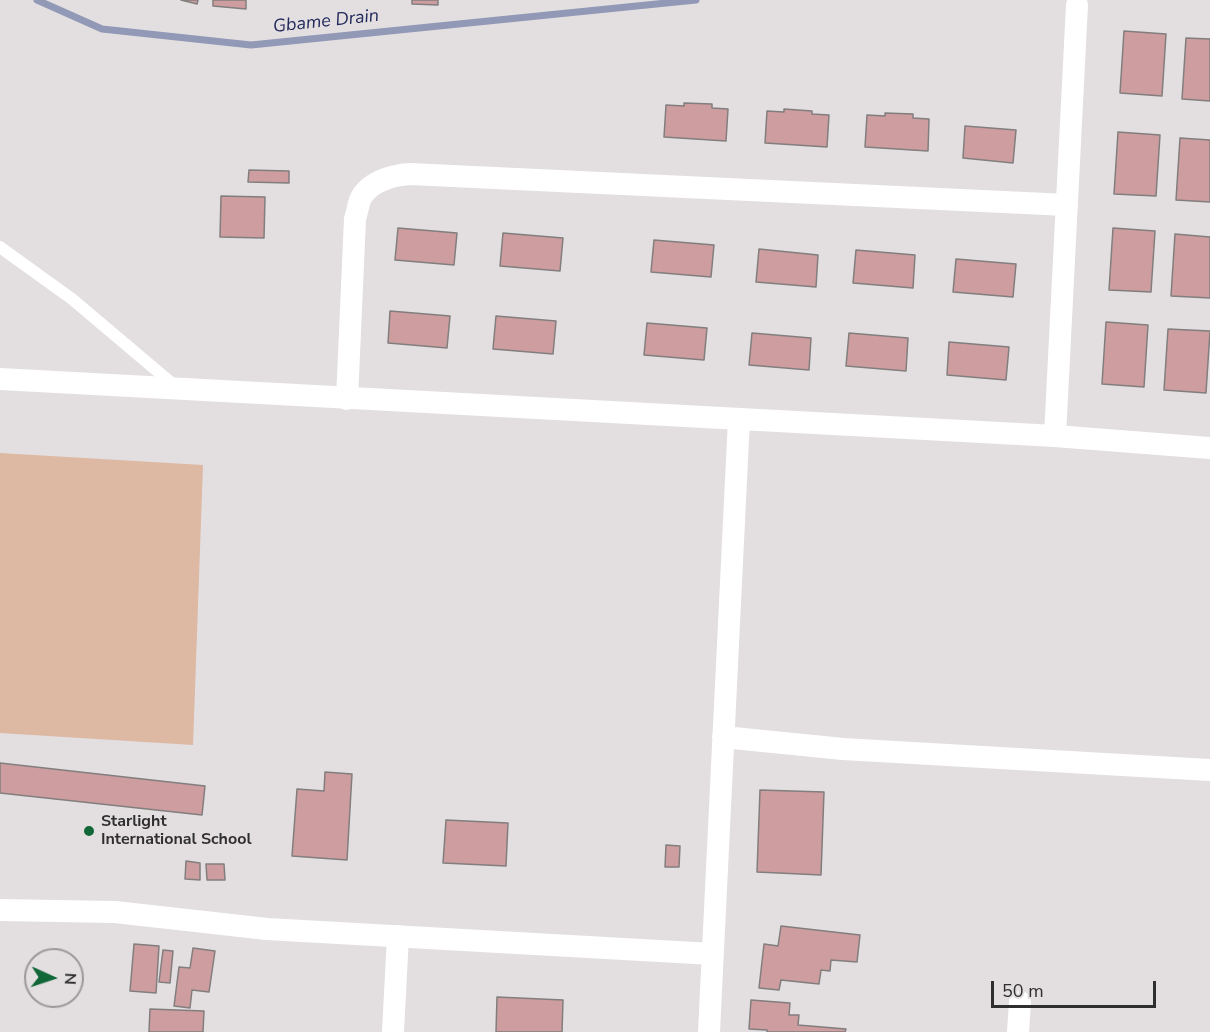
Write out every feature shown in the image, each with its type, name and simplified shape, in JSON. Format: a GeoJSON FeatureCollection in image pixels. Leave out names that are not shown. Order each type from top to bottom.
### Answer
{"type":"FeatureCollection","features":[{"type":"Feature","properties":{"kind":"street"},"geometry":{"type":"LineString","coordinates":[[1055,436],[1077,5]]}},
{"type":"Feature","properties":{"kind":"street"},"geometry":{"type":"LineString","coordinates":[[347,399],[356,219],[360,200],[367,190],[392,175],[1067,205]]}},
{"type":"Feature","properties":{"kind":"street"},"geometry":{"type":"LineString","coordinates":[[0,379],[1055,436],[1210,448]]}},
{"type":"Feature","properties":{"kind":"street"},"geometry":{"type":"LineString","coordinates":[[709,1032],[739,419]]}},
{"type":"Feature","properties":{"kind":"street"},"geometry":{"type":"LineString","coordinates":[[723,737],[843,749],[1210,770]]}},
{"type":"Feature","properties":{"kind":"street"},"geometry":{"type":"LineString","coordinates":[[0,910],[115,912],[267,929],[713,954]]}},
{"type":"Feature","properties":{"kind":"street"},"geometry":{"type":"LineString","coordinates":[[393,1032],[398,936]]}},
{"type":"Feature","properties":{"kind":"street"},"geometry":{"type":"LineString","coordinates":[[1018,1032],[1020,1002]]}},
{"type":"Feature","properties":{"kind":"lane"},"geometry":{"type":"LineString","coordinates":[[0,247],[72,299],[177,388]]}},
{"type":"Feature","properties":{"kind":"shaded area"},"geometry":{"type":"Polygon","coordinates":[[[0,453],[203,465],[193,745],[0,733],[0,453]]]}},
{"type":"Feature","properties":{"kind":"building"},"geometry":{"type":"Polygon","coordinates":[[[181,0],[198,0],[197,4],[181,0]]]}},
{"type":"Feature","properties":{"kind":"building"},"geometry":{"type":"Polygon","coordinates":[[[213,0],[246,0],[246,9],[213,6],[213,0]]]}},
{"type":"Feature","properties":{"kind":"building"},"geometry":{"type":"Polygon","coordinates":[[[412,0],[438,0],[438,5],[412,4],[412,0]]]}},
{"type":"Feature","properties":{"kind":"building"},"geometry":{"type":"Polygon","coordinates":[[[1124,31],[1166,34],[1162,96],[1120,93],[1124,31]]]}},
{"type":"Feature","properties":{"kind":"building"},"geometry":{"type":"Polygon","coordinates":[[[1186,38],[1210,39],[1210,101],[1182,99],[1186,38]]]}},
{"type":"Feature","properties":{"kind":"building"},"geometry":{"type":"Polygon","coordinates":[[[684,103],[712,104],[712,108],[728,109],[726,141],[664,137],[666,105],[684,106],[684,103]]]}},
{"type":"Feature","properties":{"kind":"building"},"geometry":{"type":"Polygon","coordinates":[[[784,109],[829,115],[827,147],[765,143],[767,111],[784,112],[784,109]]]}},
{"type":"Feature","properties":{"kind":"building"},"geometry":{"type":"Polygon","coordinates":[[[885,113],[913,114],[913,118],[929,119],[928,151],[865,147],[867,115],[885,116],[885,113]]]}},
{"type":"Feature","properties":{"kind":"building"},"geometry":{"type":"Polygon","coordinates":[[[965,126],[1016,130],[1013,163],[963,158],[965,126]]]}},
{"type":"Feature","properties":{"kind":"building"},"geometry":{"type":"Polygon","coordinates":[[[1118,132],[1160,135],[1156,196],[1114,194],[1118,132]]]}},
{"type":"Feature","properties":{"kind":"building"},"geometry":{"type":"Polygon","coordinates":[[[1180,138],[1210,140],[1210,202],[1176,200],[1180,138]]]}},
{"type":"Feature","properties":{"kind":"building"},"geometry":{"type":"Polygon","coordinates":[[[249,170],[289,171],[289,183],[248,182],[249,170]]]}},
{"type":"Feature","properties":{"kind":"building"},"geometry":{"type":"Polygon","coordinates":[[[221,196],[265,197],[264,238],[220,237],[221,196]]]}},
{"type":"Feature","properties":{"kind":"building"},"geometry":{"type":"Polygon","coordinates":[[[398,228],[457,233],[454,265],[395,260],[398,228]]]}},
{"type":"Feature","properties":{"kind":"building"},"geometry":{"type":"Polygon","coordinates":[[[1113,228],[1155,231],[1151,292],[1109,290],[1113,228]]]}},
{"type":"Feature","properties":{"kind":"building"},"geometry":{"type":"Polygon","coordinates":[[[503,233],[563,238],[560,271],[500,266],[503,233]]]}},
{"type":"Feature","properties":{"kind":"building"},"geometry":{"type":"Polygon","coordinates":[[[1175,234],[1210,237],[1210,298],[1171,296],[1175,234]]]}},
{"type":"Feature","properties":{"kind":"building"},"geometry":{"type":"Polygon","coordinates":[[[654,240],[714,245],[711,277],[651,272],[654,240]]]}},
{"type":"Feature","properties":{"kind":"building"},"geometry":{"type":"Polygon","coordinates":[[[759,249],[818,255],[816,287],[756,282],[759,249]]]}},
{"type":"Feature","properties":{"kind":"building"},"geometry":{"type":"Polygon","coordinates":[[[856,250],[915,255],[913,288],[853,283],[856,250]]]}},
{"type":"Feature","properties":{"kind":"building"},"geometry":{"type":"Polygon","coordinates":[[[956,259],[1016,264],[1013,297],[953,292],[956,259]]]}},
{"type":"Feature","properties":{"kind":"building"},"geometry":{"type":"Polygon","coordinates":[[[390,311],[450,316],[447,348],[388,343],[390,311]]]}},
{"type":"Feature","properties":{"kind":"building"},"geometry":{"type":"Polygon","coordinates":[[[496,316],[556,321],[553,354],[493,349],[496,316]]]}},
{"type":"Feature","properties":{"kind":"building"},"geometry":{"type":"Polygon","coordinates":[[[1106,322],[1148,325],[1144,387],[1102,384],[1106,322]]]}},
{"type":"Feature","properties":{"kind":"building"},"geometry":{"type":"Polygon","coordinates":[[[647,323],[707,328],[704,360],[644,355],[647,323]]]}},
{"type":"Feature","properties":{"kind":"building"},"geometry":{"type":"Polygon","coordinates":[[[1168,329],[1210,331],[1206,393],[1164,390],[1168,329]]]}},
{"type":"Feature","properties":{"kind":"building"},"geometry":{"type":"Polygon","coordinates":[[[752,333],[811,338],[809,370],[749,365],[752,333]]]}},
{"type":"Feature","properties":{"kind":"building"},"geometry":{"type":"Polygon","coordinates":[[[849,333],[908,338],[906,371],[846,366],[849,333]]]}},
{"type":"Feature","properties":{"kind":"building"},"geometry":{"type":"Polygon","coordinates":[[[949,342],[1009,347],[1006,380],[947,375],[949,342]]]}},
{"type":"Feature","properties":{"kind":"building"},"geometry":{"type":"Polygon","coordinates":[[[0,763],[205,786],[202,815],[0,793],[0,763]]]}},
{"type":"Feature","properties":{"kind":"building"},"geometry":{"type":"Polygon","coordinates":[[[325,772],[352,774],[347,860],[292,856],[297,789],[324,791],[325,772]]]}},
{"type":"Feature","properties":{"kind":"building"},"geometry":{"type":"Polygon","coordinates":[[[760,790],[824,792],[821,875],[757,872],[760,790]]]}},
{"type":"Feature","properties":{"kind":"building"},"geometry":{"type":"Polygon","coordinates":[[[446,820],[508,823],[506,866],[443,863],[446,820]]]}},
{"type":"Feature","properties":{"kind":"building"},"geometry":{"type":"Polygon","coordinates":[[[666,845],[680,846],[679,867],[665,867],[666,845]]]}},
{"type":"Feature","properties":{"kind":"building"},"geometry":{"type":"Polygon","coordinates":[[[186,861],[200,863],[200,880],[185,879],[186,861]]]}},
{"type":"Feature","properties":{"kind":"building"},"geometry":{"type":"Polygon","coordinates":[[[206,864],[224,864],[225,880],[207,880],[206,864]]]}},
{"type":"Feature","properties":{"kind":"building"},"geometry":{"type":"Polygon","coordinates":[[[781,926],[860,935],[857,962],[831,960],[830,971],[821,970],[819,984],[781,980],[779,990],[759,988],[764,944],[778,946],[781,926]]]}},
{"type":"Feature","properties":{"kind":"building"},"geometry":{"type":"Polygon","coordinates":[[[134,944],[159,946],[156,993],[130,991],[134,944]]]}},
{"type":"Feature","properties":{"kind":"building"},"geometry":{"type":"Polygon","coordinates":[[[193,948],[215,951],[209,992],[192,990],[190,1008],[174,1006],[179,967],[190,968],[193,948]]]}},
{"type":"Feature","properties":{"kind":"building"},"geometry":{"type":"Polygon","coordinates":[[[163,950],[173,951],[170,983],[159,982],[163,950]]]}},
{"type":"Feature","properties":{"kind":"building"},"geometry":{"type":"Polygon","coordinates":[[[497,997],[563,1000],[562,1032],[496,1032],[497,997]]]}},
{"type":"Feature","properties":{"kind":"building"},"geometry":{"type":"Polygon","coordinates":[[[751,1000],[790,1003],[789,1015],[799,1015],[798,1025],[846,1029],[845,1032],[767,1032],[767,1030],[749,1029],[751,1000]]]}},
{"type":"Feature","properties":{"kind":"building"},"geometry":{"type":"Polygon","coordinates":[[[150,1009],[204,1011],[203,1032],[149,1032],[150,1009]]]}},
{"type":"Feature","properties":{"kind":"waterway","name":"Gbame Drain"},"geometry":{"type":"LineString","coordinates":[[37,0],[102,29],[251,45],[696,0]]}},
{"type":"Feature","properties":{"kind":"place","name":"Starlight International School"},"geometry":{"type":"Point","coordinates":[89,831]}}]}
